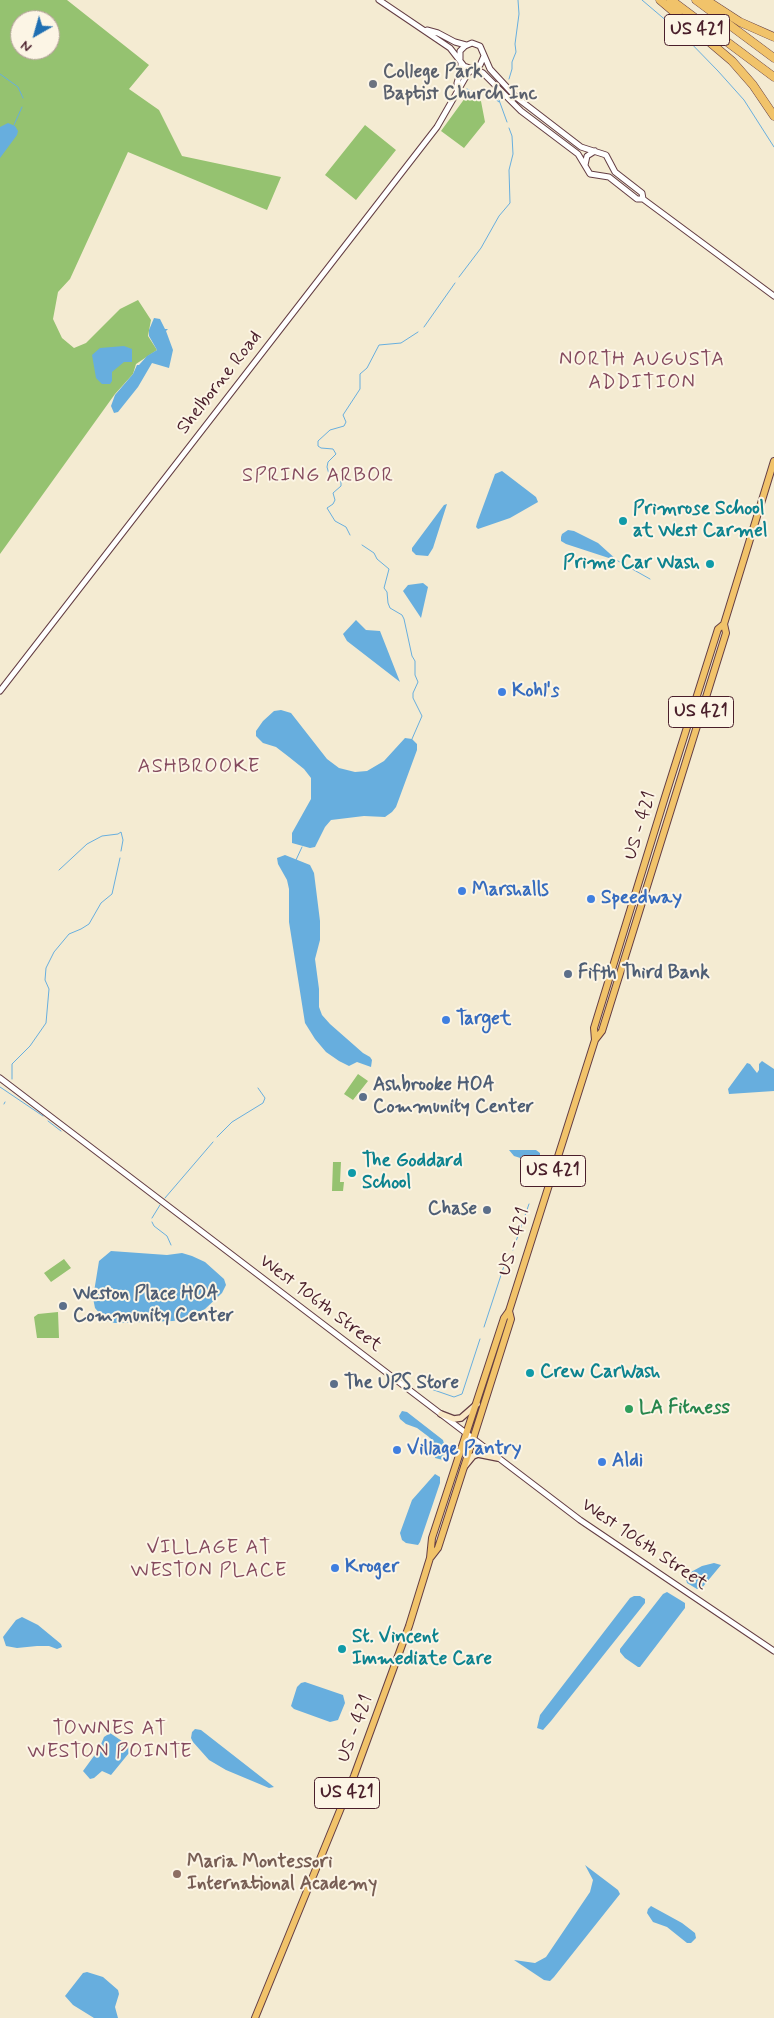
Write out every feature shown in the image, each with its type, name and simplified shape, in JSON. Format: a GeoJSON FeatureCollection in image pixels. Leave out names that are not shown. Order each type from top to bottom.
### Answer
{"type":"FeatureCollection","features":[{"type":"Feature","properties":{"kind":"highway","name":"US 421"},"geometry":{"type":"LineString","coordinates":[[660,0],[732,61],[758,92],[774,116]]}},
{"type":"Feature","properties":{"kind":"highway"},"geometry":{"type":"LineString","coordinates":[[671,0],[774,76]]}},
{"type":"Feature","properties":{"kind":"highway"},"geometry":{"type":"LineString","coordinates":[[696,0],[774,58]]}},
{"type":"Feature","properties":{"kind":"highway","name":"US 421"},"geometry":{"type":"LineString","coordinates":[[706,0],[740,22],[774,37]]}},
{"type":"Feature","properties":{"kind":"main road","name":"US - 421"},"geometry":{"type":"LineString","coordinates":[[255,2018],[375,1722],[409,1626],[430,1558],[432,1538],[504,1318],[509,1311],[595,1040],[602,1030],[726,633],[724,624],[774,461]]}},
{"type":"Feature","properties":{"kind":"main road","name":"US - 421"},"geometry":{"type":"LineString","coordinates":[[430,1558],[438,1548],[473,1439],[510,1319],[509,1311]]}},
{"type":"Feature","properties":{"kind":"main road"},"geometry":{"type":"LineString","coordinates":[[441,1414],[458,1419],[466,1416],[470,1409],[477,1404]]}},
{"type":"Feature","properties":{"kind":"main road"},"geometry":{"type":"LineString","coordinates":[[463,1468],[473,1456],[478,1454],[498,1458]]}},
{"type":"Feature","properties":{"kind":"street"},"geometry":{"type":"LineString","coordinates":[[379,0],[452,49],[466,67],[474,68],[485,75],[518,108],[578,154],[591,174],[609,177],[637,199],[643,199],[774,296]]}},
{"type":"Feature","properties":{"kind":"street"},"geometry":{"type":"LineString","coordinates":[[424,30],[438,33],[457,43],[478,45],[483,50],[490,69],[519,100],[579,146],[606,155],[615,172],[642,193],[643,199]]}},
{"type":"Feature","properties":{"kind":"street"},"geometry":{"type":"LineString","coordinates":[[460,60],[460,51],[466,45]]}},
{"type":"Feature","properties":{"kind":"street"},"geometry":{"type":"LineString","coordinates":[[474,68],[482,64],[484,56]]}},
{"type":"Feature","properties":{"kind":"street","name":"Shelborne Road"},"geometry":{"type":"LineString","coordinates":[[457,89],[461,70],[460,60]]}},
{"type":"Feature","properties":{"kind":"street","name":"Shelborne Road"},"geometry":{"type":"LineString","coordinates":[[0,691],[437,127],[457,89],[468,73],[474,68]]}},
{"type":"Feature","properties":{"kind":"street"},"geometry":{"type":"LineString","coordinates":[[585,165],[587,156],[595,151]]}},
{"type":"Feature","properties":{"kind":"street"},"geometry":{"type":"LineString","coordinates":[[602,176],[608,170],[610,163]]}},
{"type":"Feature","properties":{"kind":"street","name":"West 106th Street"},"geometry":{"type":"LineString","coordinates":[[0,1078],[597,1532],[774,1651]]}},
{"type":"Feature","properties":{"kind":"green space"},"geometry":{"type":"Polygon","coordinates":[[[0,0],[67,0],[149,65],[129,89],[159,110],[182,156],[281,177],[267,210],[128,152],[70,279],[58,292],[53,319],[62,338],[74,348],[86,343],[120,309],[138,300],[151,320],[148,336],[157,350],[136,364],[133,374],[115,394],[0,554],[0,0]]]}},
{"type":"Feature","properties":{"kind":"green space"},"geometry":{"type":"Polygon","coordinates":[[[480,96],[485,122],[464,148],[441,131],[465,98],[480,96]]]}},
{"type":"Feature","properties":{"kind":"green space"},"geometry":{"type":"Polygon","coordinates":[[[365,125],[396,150],[356,200],[325,175],[365,125]]]}},
{"type":"Feature","properties":{"kind":"green space"},"geometry":{"type":"Polygon","coordinates":[[[358,1074],[368,1081],[353,1100],[344,1094],[358,1074]]]}},
{"type":"Feature","properties":{"kind":"green space"},"geometry":{"type":"Polygon","coordinates":[[[333,1162],[341,1162],[340,1182],[344,1182],[343,1191],[332,1191],[333,1162]]]}},
{"type":"Feature","properties":{"kind":"green space"},"geometry":{"type":"Polygon","coordinates":[[[64,1259],[71,1268],[51,1282],[44,1273],[64,1259]]]}},
{"type":"Feature","properties":{"kind":"green space"},"geometry":{"type":"Polygon","coordinates":[[[58,1312],[59,1338],[37,1338],[34,1317],[38,1314],[58,1312]]]}},
{"type":"Feature","properties":{"kind":"water"},"geometry":{"type":"Polygon","coordinates":[[[8,123],[15,126],[18,131],[0,158],[0,127],[8,123]]]}},
{"type":"Feature","properties":{"kind":"water"},"geometry":{"type":"Polygon","coordinates":[[[154,318],[160,319],[165,329],[168,329],[166,331],[173,350],[169,368],[152,363],[138,387],[118,412],[114,413],[111,406],[115,395],[133,374],[137,365],[157,350],[149,336],[149,330],[154,318]]]}},
{"type":"Feature","properties":{"kind":"water"},"geometry":{"type":"Polygon","coordinates":[[[124,346],[132,349],[132,362],[124,362],[112,372],[110,384],[102,384],[96,378],[92,355],[100,348],[124,346]]]}},
{"type":"Feature","properties":{"kind":"water"},"geometry":{"type":"Polygon","coordinates":[[[502,471],[536,497],[538,502],[510,518],[478,529],[476,527],[477,523],[495,474],[502,471]]]}},
{"type":"Feature","properties":{"kind":"water"},"geometry":{"type":"Polygon","coordinates":[[[447,504],[433,548],[428,556],[416,555],[412,548],[444,505],[447,504]]]}},
{"type":"Feature","properties":{"kind":"water"},"geometry":{"type":"Polygon","coordinates":[[[568,530],[598,543],[618,561],[561,541],[562,534],[568,530]]]}},
{"type":"Feature","properties":{"kind":"water"},"geometry":{"type":"Polygon","coordinates":[[[423,583],[428,587],[421,618],[403,591],[408,585],[423,583]]]}},
{"type":"Feature","properties":{"kind":"water"},"geometry":{"type":"Polygon","coordinates":[[[356,620],[366,630],[380,631],[400,682],[347,641],[343,634],[356,620]]]}},
{"type":"Feature","properties":{"kind":"water"},"geometry":{"type":"Polygon","coordinates":[[[281,710],[291,713],[327,759],[339,768],[355,772],[367,771],[384,761],[405,738],[412,739],[417,744],[417,750],[396,807],[392,812],[385,817],[364,816],[331,820],[325,827],[315,847],[310,848],[292,843],[292,833],[311,799],[311,778],[304,769],[276,747],[263,743],[256,736],[256,731],[263,721],[274,711],[281,710]]]}},
{"type":"Feature","properties":{"kind":"water"},"geometry":{"type":"Polygon","coordinates":[[[285,855],[310,865],[314,873],[320,921],[320,940],[315,959],[319,1007],[322,1015],[363,1053],[370,1057],[372,1060],[371,1067],[357,1062],[349,1066],[339,1061],[326,1052],[305,1023],[289,922],[289,889],[277,858],[285,855]]]}},
{"type":"Feature","properties":{"kind":"water"},"geometry":{"type":"Polygon","coordinates":[[[762,1061],[774,1069],[774,1091],[729,1094],[728,1089],[747,1063],[757,1073],[759,1064],[762,1061]]]}},
{"type":"Feature","properties":{"kind":"water"},"geometry":{"type":"Polygon","coordinates":[[[509,1150],[536,1150],[540,1153],[540,1157],[535,1166],[533,1162],[514,1156],[509,1150]]]}},
{"type":"Feature","properties":{"kind":"water"},"geometry":{"type":"Polygon","coordinates":[[[111,1251],[167,1255],[182,1253],[205,1262],[224,1279],[226,1285],[222,1293],[205,1309],[187,1318],[173,1321],[115,1323],[106,1321],[95,1308],[93,1298],[99,1261],[111,1251]]]}},
{"type":"Feature","properties":{"kind":"water"},"geometry":{"type":"Polygon","coordinates":[[[402,1411],[407,1412],[443,1440],[446,1451],[443,1460],[435,1458],[435,1445],[429,1437],[400,1419],[399,1416],[402,1411]]]}},
{"type":"Feature","properties":{"kind":"water"},"geometry":{"type":"Polygon","coordinates":[[[435,1474],[440,1477],[440,1483],[420,1542],[418,1545],[406,1543],[402,1540],[400,1533],[412,1500],[435,1474]]]}},
{"type":"Feature","properties":{"kind":"water"},"geometry":{"type":"Polygon","coordinates":[[[714,1563],[721,1565],[701,1589],[697,1589],[687,1583],[686,1579],[691,1572],[702,1566],[714,1563]]]}},
{"type":"Feature","properties":{"kind":"water"},"geometry":{"type":"Polygon","coordinates":[[[667,1592],[685,1603],[685,1608],[640,1667],[638,1667],[625,1658],[620,1649],[663,1594],[667,1592]]]}},
{"type":"Feature","properties":{"kind":"water"},"geometry":{"type":"Polygon","coordinates":[[[640,1596],[645,1599],[645,1603],[551,1721],[543,1730],[537,1728],[540,1715],[630,1598],[640,1596]]]}},
{"type":"Feature","properties":{"kind":"water"},"geometry":{"type":"Polygon","coordinates":[[[22,1617],[38,1625],[61,1644],[62,1647],[57,1649],[49,1646],[17,1648],[6,1646],[3,1637],[16,1620],[22,1617]]]}},
{"type":"Feature","properties":{"kind":"water"},"geometry":{"type":"Polygon","coordinates":[[[305,1682],[343,1695],[345,1703],[338,1720],[330,1722],[294,1709],[291,1706],[297,1687],[305,1682]]]}},
{"type":"Feature","properties":{"kind":"water"},"geometry":{"type":"Polygon","coordinates":[[[195,1729],[201,1730],[274,1787],[269,1788],[226,1770],[209,1760],[191,1738],[192,1732],[195,1729]]]}},
{"type":"Feature","properties":{"kind":"water"},"geometry":{"type":"Polygon","coordinates":[[[110,1733],[128,1745],[129,1753],[111,1775],[102,1771],[90,1779],[83,1771],[99,1749],[104,1737],[110,1733]]]}},
{"type":"Feature","properties":{"kind":"water"},"geometry":{"type":"Polygon","coordinates":[[[585,1865],[618,1890],[620,1894],[554,1977],[550,1981],[544,1980],[514,1960],[535,1963],[546,1957],[590,1892],[593,1880],[585,1865]]]}},
{"type":"Feature","properties":{"kind":"water"},"geometry":{"type":"Polygon","coordinates":[[[651,1906],[682,1923],[695,1933],[696,1938],[691,1943],[687,1943],[667,1927],[653,1922],[647,1913],[651,1906]]]}},
{"type":"Feature","properties":{"kind":"water"},"geometry":{"type":"Polygon","coordinates":[[[87,1972],[103,1977],[118,1990],[119,1994],[115,2007],[118,2018],[94,2018],[73,2005],[65,1996],[83,1973],[87,1972]]]}},
{"type":"Feature","properties":{"kind":"waterway"},"geometry":{"type":"LineString","coordinates":[[509,79],[516,52],[515,44],[519,14],[518,0]]}},
{"type":"Feature","properties":{"kind":"waterway"},"geometry":{"type":"LineString","coordinates":[[642,0],[682,34],[718,71],[744,100],[774,147]]}},
{"type":"Feature","properties":{"kind":"waterway"},"geometry":{"type":"LineString","coordinates":[[0,74],[18,87],[23,98]]}},
{"type":"Feature","properties":{"kind":"waterway"},"geometry":{"type":"LineString","coordinates":[[467,89],[474,92],[486,92],[499,102]]}},
{"type":"Feature","properties":{"kind":"waterway"},"geometry":{"type":"LineString","coordinates":[[499,100],[507,122]]}},
{"type":"Feature","properties":{"kind":"waterway"},"geometry":{"type":"LineString","coordinates":[[14,125],[22,107]]}},
{"type":"Feature","properties":{"kind":"waterway"},"geometry":{"type":"LineString","coordinates":[[459,277],[481,248],[499,216],[510,203],[509,170],[513,154],[512,136],[509,128]]}},
{"type":"Feature","properties":{"kind":"waterway"},"geometry":{"type":"LineString","coordinates":[[424,327],[455,283]]}},
{"type":"Feature","properties":{"kind":"waterway"},"geometry":{"type":"LineString","coordinates":[[350,535],[346,527],[335,521],[327,508],[333,504],[335,500],[333,493],[341,486],[341,482],[329,474],[327,467],[328,462],[336,454],[333,449],[318,446],[318,441],[330,430],[344,426],[346,422],[343,415],[360,389],[360,374],[367,368],[379,345],[401,343],[418,332]]}},
{"type":"Feature","properties":{"kind":"waterway"},"geometry":{"type":"LineString","coordinates":[[362,545],[374,553],[377,559],[389,569],[384,588],[387,592],[388,603],[390,608],[402,615],[404,619],[412,656],[415,661],[415,675],[418,682],[413,698],[422,716],[412,739]]}},
{"type":"Feature","properties":{"kind":"waterway"},"geometry":{"type":"LineString","coordinates":[[618,561],[650,579]]}},
{"type":"Feature","properties":{"kind":"waterway"},"geometry":{"type":"LineString","coordinates":[[59,870],[87,844],[102,836],[121,832],[123,840],[121,851]]}},
{"type":"Feature","properties":{"kind":"waterway"},"geometry":{"type":"LineString","coordinates":[[296,860],[302,847]]}},
{"type":"Feature","properties":{"kind":"waterway"},"geometry":{"type":"LineString","coordinates":[[12,1079],[12,1064],[30,1046],[46,1023],[49,989],[45,980],[46,968],[54,952],[69,934],[89,924],[101,903],[112,894],[120,858]]}},
{"type":"Feature","properties":{"kind":"waterway"},"geometry":{"type":"LineString","coordinates":[[0,1087],[43,1116]]}},
{"type":"Feature","properties":{"kind":"waterway"},"geometry":{"type":"LineString","coordinates":[[217,1137],[232,1122],[263,1103],[265,1098],[258,1088]]}},
{"type":"Feature","properties":{"kind":"waterway"},"geometry":{"type":"LineString","coordinates":[[48,1121],[61,1131]]}},
{"type":"Feature","properties":{"kind":"waterway"},"geometry":{"type":"LineString","coordinates":[[165,1198],[213,1142]]}},
{"type":"Feature","properties":{"kind":"waterway"},"geometry":{"type":"LineString","coordinates":[[513,1250],[529,1204]]}},
{"type":"Feature","properties":{"kind":"waterway"},"geometry":{"type":"LineString","coordinates":[[152,1218],[160,1205]]}},
{"type":"Feature","properties":{"kind":"waterway"},"geometry":{"type":"LineString","coordinates":[[152,1222],[154,1226],[167,1236],[171,1245]]}},
{"type":"Feature","properties":{"kind":"waterway"},"geometry":{"type":"LineString","coordinates":[[484,1327],[504,1266]]}},
{"type":"Feature","properties":{"kind":"waterway"},"geometry":{"type":"LineString","coordinates":[[418,1382],[454,1397],[462,1394],[480,1339]]}},
{"type":"Feature","properties":{"kind":"place","name":"College Park Baptist Church Inc"},"geometry":{"type":"Point","coordinates":[373,84]}},
{"type":"Feature","properties":{"kind":"place","name":"Primrose School at West Carmel"},"geometry":{"type":"Point","coordinates":[623,521]}},
{"type":"Feature","properties":{"kind":"place","name":"Prime Car Wash"},"geometry":{"type":"Point","coordinates":[710,564]}},
{"type":"Feature","properties":{"kind":"place","name":"Kohl's"},"geometry":{"type":"Point","coordinates":[502,692]}},
{"type":"Feature","properties":{"kind":"place","name":"Marshalls"},"geometry":{"type":"Point","coordinates":[462,891]}},
{"type":"Feature","properties":{"kind":"place","name":"Speedway"},"geometry":{"type":"Point","coordinates":[591,899]}},
{"type":"Feature","properties":{"kind":"place","name":"Fifth Third Bank"},"geometry":{"type":"Point","coordinates":[568,974]}},
{"type":"Feature","properties":{"kind":"place","name":"Target"},"geometry":{"type":"Point","coordinates":[446,1020]}},
{"type":"Feature","properties":{"kind":"place","name":"Ashbrooke HOA Community Center"},"geometry":{"type":"Point","coordinates":[363,1097]}},
{"type":"Feature","properties":{"kind":"place","name":"The Goddard School"},"geometry":{"type":"Point","coordinates":[352,1173]}},
{"type":"Feature","properties":{"kind":"place","name":"Chase"},"geometry":{"type":"Point","coordinates":[487,1210]}},
{"type":"Feature","properties":{"kind":"place","name":"Weston Place HOA Community Center"},"geometry":{"type":"Point","coordinates":[63,1306]}},
{"type":"Feature","properties":{"kind":"place","name":"Crew CarWash"},"geometry":{"type":"Point","coordinates":[530,1373]}},
{"type":"Feature","properties":{"kind":"place","name":"The UPS Store"},"geometry":{"type":"Point","coordinates":[334,1384]}},
{"type":"Feature","properties":{"kind":"place","name":"LA Fitness"},"geometry":{"type":"Point","coordinates":[629,1409]}},
{"type":"Feature","properties":{"kind":"place","name":"Village Pantry"},"geometry":{"type":"Point","coordinates":[397,1450]}},
{"type":"Feature","properties":{"kind":"place","name":"Aldi"},"geometry":{"type":"Point","coordinates":[602,1462]}},
{"type":"Feature","properties":{"kind":"place","name":"Kroger"},"geometry":{"type":"Point","coordinates":[335,1568]}},
{"type":"Feature","properties":{"kind":"place","name":"St. Vincent Immediate Care"},"geometry":{"type":"Point","coordinates":[342,1649]}},
{"type":"Feature","properties":{"kind":"place","name":"Maria Montessori International Academy"},"geometry":{"type":"Point","coordinates":[177,1874]}},
{"type":"Feature","properties":{"kind":"district","name":"NORTH AUGUSTA ADDITION"},"geometry":{"type":"Point","coordinates":[642,372]}},
{"type":"Feature","properties":{"kind":"district","name":"SPRING ARBOR"},"geometry":{"type":"Point","coordinates":[318,477]}},
{"type":"Feature","properties":{"kind":"district","name":"ASHBROOKE"},"geometry":{"type":"Point","coordinates":[199,768]}},
{"type":"Feature","properties":{"kind":"district","name":"VILLAGE AT WESTON PLACE"},"geometry":{"type":"Point","coordinates":[209,1560]}},
{"type":"Feature","properties":{"kind":"district","name":"TOWNES AT WESTON POINTE"},"geometry":{"type":"Point","coordinates":[110,1742]}}]}
